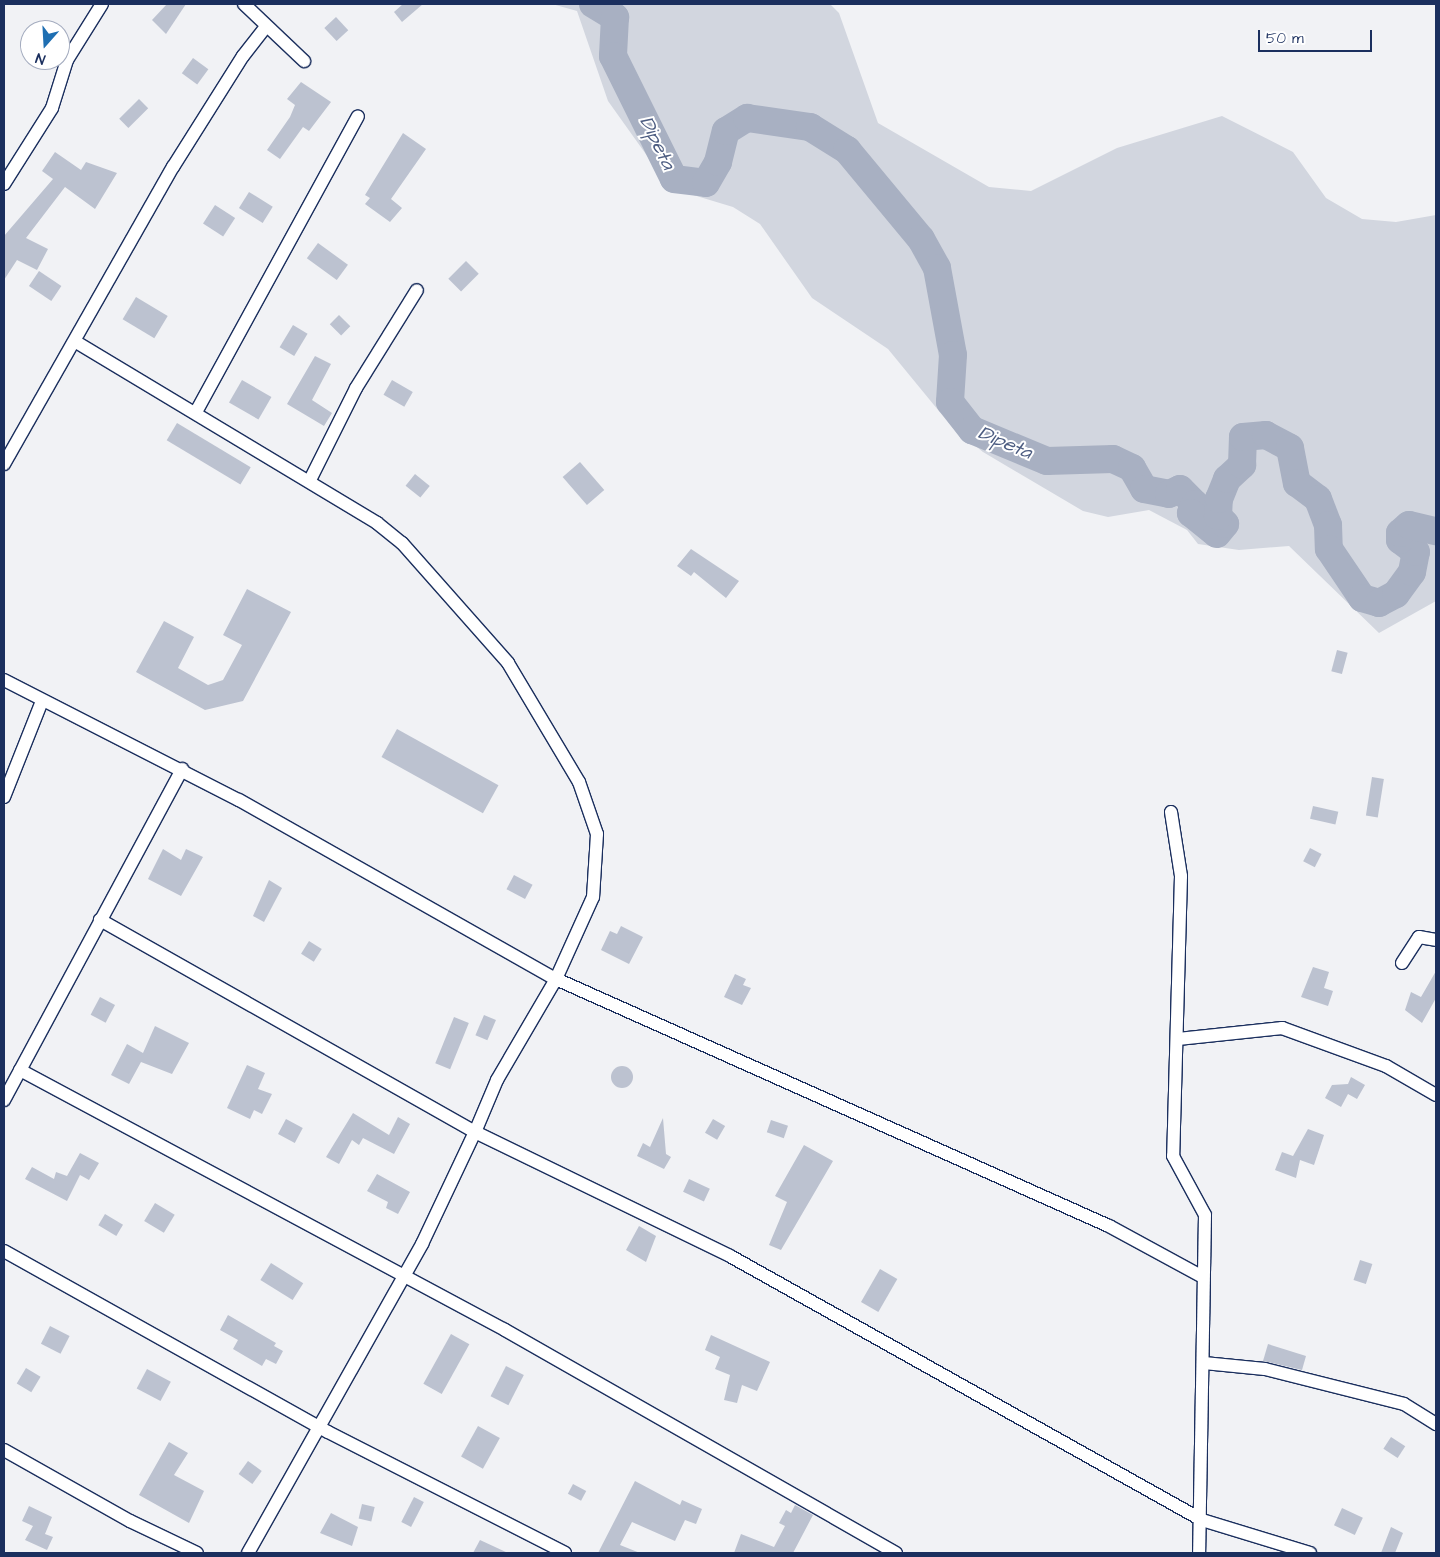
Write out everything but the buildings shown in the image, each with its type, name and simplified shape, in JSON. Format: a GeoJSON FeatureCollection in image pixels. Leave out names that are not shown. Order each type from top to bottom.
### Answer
{"type":"FeatureCollection","features":[{"type":"Feature","properties":{"kind":"street"},"geometry":{"type":"LineString","coordinates":[[4,184],[52,108],[67,60],[102,4]]}},
{"type":"Feature","properties":{"kind":"street"},"geometry":{"type":"LineString","coordinates":[[244,4],[266,28],[304,60]]}},
{"type":"Feature","properties":{"kind":"street"},"geometry":{"type":"LineString","coordinates":[[4,464],[76,342],[173,167],[243,56],[266,28]]}},
{"type":"Feature","properties":{"kind":"street"},"geometry":{"type":"LineString","coordinates":[[196,412],[358,116]]}},
{"type":"Feature","properties":{"kind":"street"},"geometry":{"type":"LineString","coordinates":[[310,480],[356,388],[417,290]]}},
{"type":"Feature","properties":{"kind":"street"},"geometry":{"type":"LineString","coordinates":[[76,342],[310,480],[402,544],[508,662],[579,782],[597,834],[593,897],[556,979],[497,1080],[475,1132],[403,1277],[248,1553]]}},
{"type":"Feature","properties":{"kind":"street"},"geometry":{"type":"LineString","coordinates":[[4,680],[182,769],[556,979],[1109,1226],[1201,1276]]}},
{"type":"Feature","properties":{"kind":"street"},"geometry":{"type":"LineString","coordinates":[[4,797],[42,700]]}},
{"type":"Feature","properties":{"kind":"street"},"geometry":{"type":"LineString","coordinates":[[4,1100],[182,769]]}},
{"type":"Feature","properties":{"kind":"street"},"geometry":{"type":"LineString","coordinates":[[1171,812],[1181,876],[1178,1039],[1173,1156],[1205,1215],[1201,1276],[1204,1363],[1202,1520],[1199,1553]]}},
{"type":"Feature","properties":{"kind":"street"},"geometry":{"type":"LineString","coordinates":[[100,920],[475,1132],[730,1256],[1202,1520],[1310,1553]]}},
{"type":"Feature","properties":{"kind":"street"},"geometry":{"type":"LineString","coordinates":[[1402,963],[1419,937],[1436,940]]}},
{"type":"Feature","properties":{"kind":"street"},"geometry":{"type":"LineString","coordinates":[[1178,1039],[1282,1028],[1386,1066],[1436,1095]]}},
{"type":"Feature","properties":{"kind":"street"},"geometry":{"type":"LineString","coordinates":[[20,1070],[701,1438],[896,1553]]}},
{"type":"Feature","properties":{"kind":"street"},"geometry":{"type":"LineString","coordinates":[[4,1251],[319,1425],[565,1553]]}},
{"type":"Feature","properties":{"kind":"street"},"geometry":{"type":"LineString","coordinates":[[1204,1363],[1265,1369],[1404,1404],[1436,1424]]}},
{"type":"Feature","properties":{"kind":"street"},"geometry":{"type":"LineString","coordinates":[[4,1450],[130,1522],[197,1553]]}},
{"type":"Feature","properties":{"kind":"shaded area"},"geometry":{"type":"Polygon","coordinates":[[[552,4],[830,4],[839,13],[878,123],[989,187],[1031,191],[1117,148],[1222,116],[1293,152],[1326,198],[1362,219],[1396,222],[1436,215],[1436,601],[1379,633],[1289,546],[1239,550],[1198,544],[1187,530],[1149,510],[1108,517],[1083,511],[983,452],[952,427],[888,349],[812,298],[760,224],[733,207],[670,188],[608,101],[577,11],[552,4]]]}},
{"type":"Feature","properties":{"kind":"waterway","name":"Dipeta"},"geometry":{"type":"LineString","coordinates":[[593,4],[615,17],[613,56],[674,179],[706,183],[718,162],[726,131],[747,118],[810,127],[847,150],[921,239],[937,268],[953,355],[950,402],[972,430],[1047,461],[1113,459],[1132,468],[1144,489],[1169,494],[1180,489],[1195,504],[1191,513],[1217,534],[1225,524],[1218,516],[1219,499],[1227,479],[1242,465],[1243,437],[1266,435],[1290,448],[1297,483],[1318,499],[1328,525],[1329,549],[1362,598],[1379,603],[1396,594],[1412,572],[1416,552],[1400,540],[1400,533],[1409,525],[1436,531]]}}]}
